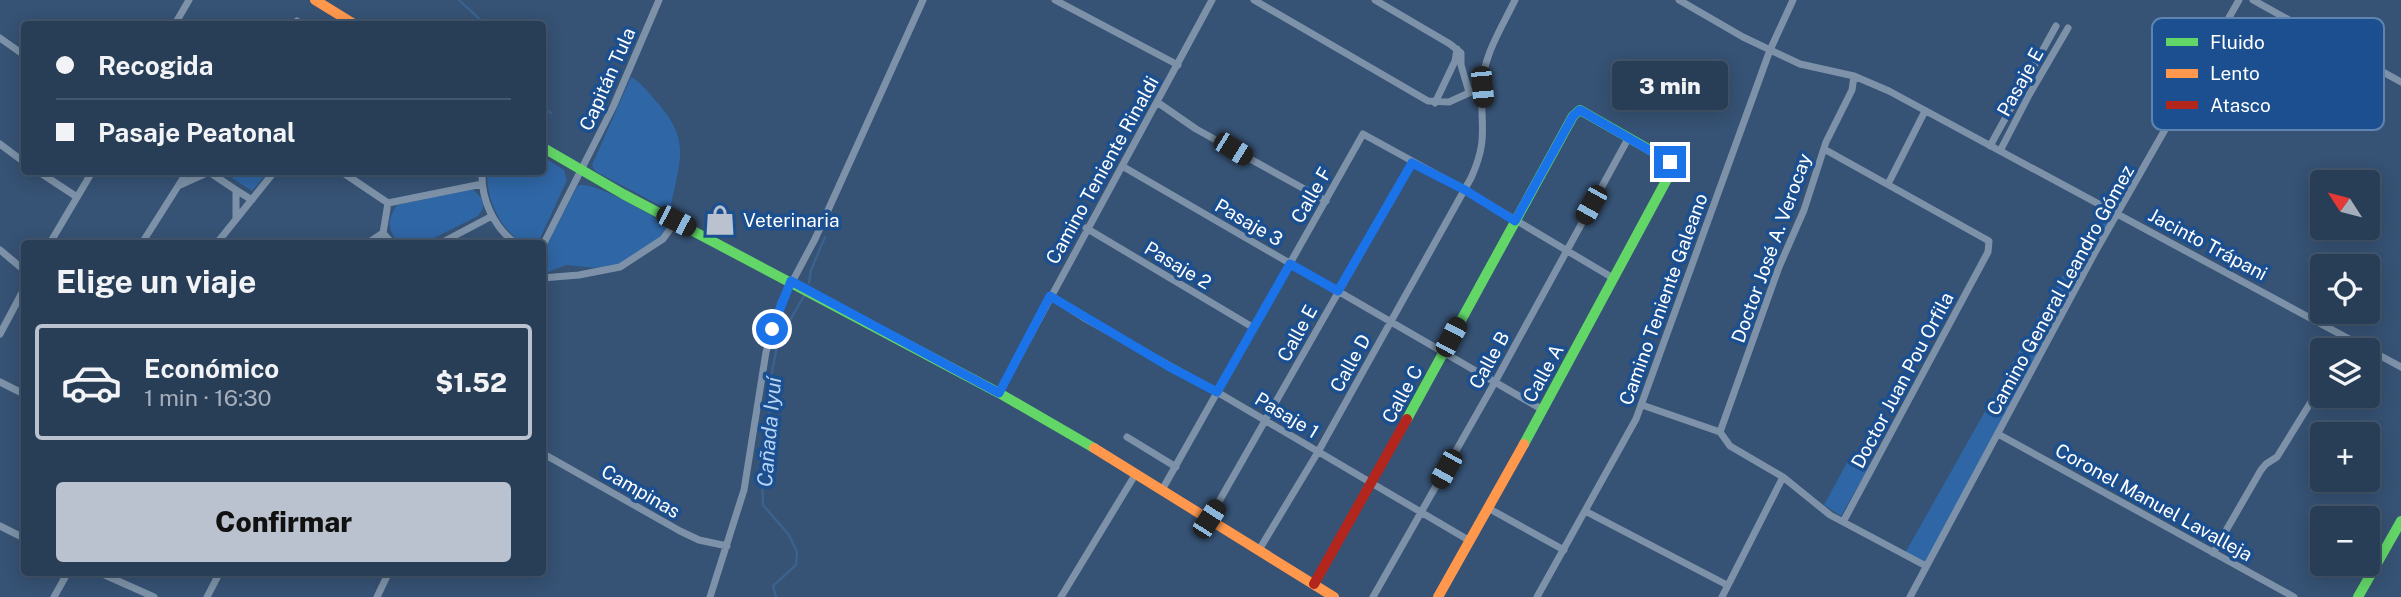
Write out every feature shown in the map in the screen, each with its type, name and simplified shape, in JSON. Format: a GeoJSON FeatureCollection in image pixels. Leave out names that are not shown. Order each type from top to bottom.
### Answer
{"type":"FeatureCollection","features":[{"type":"Feature","properties":{"kind":"street"},"geometry":{"type":"LineString","coordinates":[[177,21],[189,0]]}},
{"type":"Feature","properties":{"kind":"street"},"geometry":{"type":"LineString","coordinates":[[316,0],[349,21]]}},
{"type":"Feature","properties":{"kind":"street","name":"Capitán Tula"},"geometry":{"type":"LineString","coordinates":[[546,240],[613,107],[659,0]]}},
{"type":"Feature","properties":{"kind":"street"},"geometry":{"type":"LineString","coordinates":[[710,597],[746,478],[768,342],[791,281],[815,239],[923,0]]}},
{"type":"Feature","properties":{"kind":"street"},"geometry":{"type":"LineString","coordinates":[[1055,0],[1178,65]]}},
{"type":"Feature","properties":{"kind":"street","name":"Camino Teniente Rinaldi"},"geometry":{"type":"LineString","coordinates":[[999,393],[1086,228],[1212,0]]}},
{"type":"Feature","properties":{"kind":"street"},"geometry":{"type":"LineString","coordinates":[[1254,0],[1425,100],[1435,103],[1449,102],[1482,87]]}},
{"type":"Feature","properties":{"kind":"street"},"geometry":{"type":"LineString","coordinates":[[1375,0],[1457,49],[1461,53],[1461,65],[1469,92]]}},
{"type":"Feature","properties":{"kind":"street","name":"Calle D"},"geometry":{"type":"LineString","coordinates":[[1259,550],[1318,452],[1480,159],[1483,144],[1482,87],[1491,51],[1516,0]]}},
{"type":"Feature","properties":{"kind":"street","name":"Jacinto Trápani"},"geometry":{"type":"LineString","coordinates":[[1679,0],[1800,64],[1854,76],[1889,91],[2347,338]]}},
{"type":"Feature","properties":{"kind":"street","name":"Camino Teniente Galeano"},"geometry":{"type":"LineString","coordinates":[[1537,597],[1642,405],[1770,50],[1793,0]]}},
{"type":"Feature","properties":{"kind":"street","name":"Camino General Leandro Gómez"},"geometry":{"type":"LineString","coordinates":[[2229,18],[2239,0]]}},
{"type":"Feature","properties":{"kind":"street"},"geometry":{"type":"LineString","coordinates":[[2253,0],[2285,18]]}},
{"type":"Feature","properties":{"kind":"street","name":"Pasaje E"},"geometry":{"type":"LineString","coordinates":[[1990,146],[2056,26]]}},
{"type":"Feature","properties":{"kind":"street","name":"Pasaje E"},"geometry":{"type":"LineString","coordinates":[[2000,151],[2068,28]]}},
{"type":"Feature","properties":{"kind":"street"},"geometry":{"type":"LineString","coordinates":[[0,38],[21,53]]}},
{"type":"Feature","properties":{"kind":"street"},"geometry":{"type":"LineString","coordinates":[[1435,103],[1455,61],[1457,49]]}},
{"type":"Feature","properties":{"kind":"street"},"geometry":{"type":"LineString","coordinates":[[2042,50],[2050,58]]}},
{"type":"Feature","properties":{"kind":"street"},"geometry":{"type":"LineString","coordinates":[[2384,73],[2401,82]]}},
{"type":"Feature","properties":{"kind":"street","name":"Doctor José A. Verocay"},"geometry":{"type":"LineString","coordinates":[[1720,432],[1779,267],[1804,210],[1824,149],[1852,90],[1854,76]]}},
{"type":"Feature","properties":{"kind":"street"},"geometry":{"type":"LineString","coordinates":[[2020,95],[2029,95]]}},
{"type":"Feature","properties":{"kind":"street"},"geometry":{"type":"LineString","coordinates":[[1157,103],[1196,129],[1326,201]]}},
{"type":"Feature","properties":{"kind":"street","name":"Calle C"},"geometry":{"type":"LineString","coordinates":[[1314,584],[1573,116],[1580,110],[1629,137]]}},
{"type":"Feature","properties":{"kind":"street"},"geometry":{"type":"LineString","coordinates":[[1824,149],[1888,184],[1926,111]]}},
{"type":"Feature","properties":{"kind":"street","name":"Camino General Leandro Gómez"},"geometry":{"type":"LineString","coordinates":[[1910,597],[2165,130]]}},
{"type":"Feature","properties":{"kind":"street","name":"Calle F"},"geometry":{"type":"LineString","coordinates":[[1162,491],[1363,134],[1412,163]]}},
{"type":"Feature","properties":{"kind":"street","name":"Calle A"},"geometry":{"type":"LineString","coordinates":[[1438,597],[1670,176],[1673,163],[1629,137]]}},
{"type":"Feature","properties":{"kind":"street","name":"Calle B"},"geometry":{"type":"LineString","coordinates":[[1373,597],[1629,137]]}},
{"type":"Feature","properties":{"kind":"street"},"geometry":{"type":"LineString","coordinates":[[0,144],[21,160]]}},
{"type":"Feature","properties":{"kind":"street"},"geometry":{"type":"LineString","coordinates":[[546,148],[581,170],[999,393],[1334,597]]}},
{"type":"Feature","properties":{"kind":"street"},"geometry":{"type":"LineString","coordinates":[[1412,163],[1465,190],[1613,278]]}},
{"type":"Feature","properties":{"kind":"street","name":"Calle E"},"geometry":{"type":"LineString","coordinates":[[1209,519],[1412,163]]}},
{"type":"Feature","properties":{"kind":"street","name":"Pasaje 3"},"geometry":{"type":"LineString","coordinates":[[1122,166],[1543,410]]}},
{"type":"Feature","properties":{"kind":"street"},"geometry":{"type":"LineString","coordinates":[[44,175],[77,197]]}},
{"type":"Feature","properties":{"kind":"street"},"geometry":{"type":"LineString","coordinates":[[52,240],[90,175]]}},
{"type":"Feature","properties":{"kind":"street"},"geometry":{"type":"LineString","coordinates":[[144,240],[185,175]]}},
{"type":"Feature","properties":{"kind":"street"},"geometry":{"type":"LineString","coordinates":[[177,187],[203,175]]}},
{"type":"Feature","properties":{"kind":"street"},"geometry":{"type":"LineString","coordinates":[[214,175],[252,200]]}},
{"type":"Feature","properties":{"kind":"street"},"geometry":{"type":"LineString","coordinates":[[218,240],[272,175]]}},
{"type":"Feature","properties":{"kind":"street"},"geometry":{"type":"LineString","coordinates":[[348,175],[388,203],[482,184]]}},
{"type":"Feature","properties":{"kind":"street"},"geometry":{"type":"LineString","coordinates":[[482,175],[482,184],[492,216],[503,233],[511,240]]}},
{"type":"Feature","properties":{"kind":"street","name":"Doctor Juan Pou Orfila"},"geometry":{"type":"LineString","coordinates":[[1843,522],[1987,252],[1989,241],[1888,184]]}},
{"type":"Feature","properties":{"kind":"street"},"geometry":{"type":"LineString","coordinates":[[236,190],[236,219]]}},
{"type":"Feature","properties":{"kind":"street"},"geometry":{"type":"LineString","coordinates":[[372,240],[383,233],[388,203]]}},
{"type":"Feature","properties":{"kind":"street"},"geometry":{"type":"LineString","coordinates":[[447,240],[492,216]]}},
{"type":"Feature","properties":{"kind":"street"},"geometry":{"type":"LineString","coordinates":[[546,278],[620,267],[663,239],[676,221]]}},
{"type":"Feature","properties":{"kind":"street","name":"Pasaje 2"},"geometry":{"type":"LineString","coordinates":[[1086,228],[1254,328]]}},
{"type":"Feature","properties":{"kind":"street"},"geometry":{"type":"LineString","coordinates":[[383,233],[389,240]]}},
{"type":"Feature","properties":{"kind":"street"},"geometry":{"type":"LineString","coordinates":[[0,250],[21,268]]}},
{"type":"Feature","properties":{"kind":"street"},"geometry":{"type":"LineString","coordinates":[[0,334],[21,295]]}},
{"type":"Feature","properties":{"kind":"street","name":"Pasaje 1"},"geometry":{"type":"LineString","coordinates":[[1050,296],[1470,541]]}},
{"type":"Feature","properties":{"kind":"street","name":"Jacinto Trápani"},"geometry":{"type":"LineString","coordinates":[[2380,356],[2401,367]]}},
{"type":"Feature","properties":{"kind":"street"},"geometry":{"type":"LineString","coordinates":[[0,383],[21,393]]}},
{"type":"Feature","properties":{"kind":"street"},"geometry":{"type":"LineString","coordinates":[[2213,553],[2261,470],[2277,457],[2310,403]]}},
{"type":"Feature","properties":{"kind":"street"},"geometry":{"type":"LineString","coordinates":[[1642,405],[1720,432],[1730,446],[1783,477],[1822,509],[1926,566]]}},
{"type":"Feature","properties":{"kind":"street","name":"Coronel Manuel Lavalleja"},"geometry":{"type":"LineString","coordinates":[[1998,434],[2294,597]]}},
{"type":"Feature","properties":{"kind":"street"},"geometry":{"type":"LineString","coordinates":[[1127,437],[1176,467]]}},
{"type":"Feature","properties":{"kind":"street","name":"Campinas"},"geometry":{"type":"LineString","coordinates":[[546,455],[680,531],[699,540],[727,546]]}},
{"type":"Feature","properties":{"kind":"street"},"geometry":{"type":"LineString","coordinates":[[1061,597],[1135,474]]}},
{"type":"Feature","properties":{"kind":"street"},"geometry":{"type":"LineString","coordinates":[[1722,597],[1783,477]]}},
{"type":"Feature","properties":{"kind":"street"},"geometry":{"type":"LineString","coordinates":[[1489,508],[1564,550]]}},
{"type":"Feature","properties":{"kind":"street"},"geometry":{"type":"LineString","coordinates":[[1585,511],[1727,585]]}},
{"type":"Feature","properties":{"kind":"street"},"geometry":{"type":"LineString","coordinates":[[2358,597],[2401,521]]}},
{"type":"Feature","properties":{"kind":"street"},"geometry":{"type":"LineString","coordinates":[[0,527],[21,537]]}},
{"type":"Feature","properties":{"kind":"street"},"geometry":{"type":"LineString","coordinates":[[54,597],[66,576]]}},
{"type":"Feature","properties":{"kind":"street"},"geometry":{"type":"LineString","coordinates":[[107,576],[154,597]]}},
{"type":"Feature","properties":{"kind":"street"},"geometry":{"type":"LineString","coordinates":[[207,597],[218,576]]}},
{"type":"Feature","properties":{"kind":"street"},"geometry":{"type":"LineString","coordinates":[[377,597],[387,576]]}},
{"type":"Feature","properties":{"kind":"shaded area"},"geometry":{"type":"Polygon","coordinates":[[[631,77],[644,87],[667,115],[679,141],[679,166],[670,211],[595,171],[592,165],[631,77]]]}},
{"type":"Feature","properties":{"kind":"shaded area"},"geometry":{"type":"Polygon","coordinates":[[[546,159],[564,170],[567,180],[539,240],[518,240],[513,236],[495,211],[487,175],[546,175],[546,159]]]}},
{"type":"Feature","properties":{"kind":"shaded area"},"geometry":{"type":"Polygon","coordinates":[[[228,175],[265,175],[252,191],[228,175]]]}},
{"type":"Feature","properties":{"kind":"shaded area"},"geometry":{"type":"Polygon","coordinates":[[[588,186],[611,194],[668,224],[668,227],[663,236],[617,266],[595,268],[566,265],[546,273],[546,246],[577,187],[588,186]]]}},
{"type":"Feature","properties":{"kind":"shaded area"},"geometry":{"type":"Polygon","coordinates":[[[473,189],[482,199],[483,208],[478,216],[430,240],[397,240],[390,229],[390,220],[397,205],[473,189]]]}},
{"type":"Feature","properties":{"kind":"shaded area"},"geometry":{"type":"Polygon","coordinates":[[[2104,206],[2118,213],[1926,566],[1904,555],[2041,312],[2104,206]]]}},
{"type":"Feature","properties":{"kind":"shaded area"},"geometry":{"type":"Polygon","coordinates":[[[1850,457],[1856,457],[1870,465],[1841,516],[1824,505],[1850,457]]]}},
{"type":"Feature","properties":{"kind":"waterway"},"geometry":{"type":"LineString","coordinates":[[459,0],[482,21]]}},
{"type":"Feature","properties":{"kind":"waterway"},"geometry":{"type":"LineString","coordinates":[[546,110],[551,113]]}},
{"type":"Feature","properties":{"kind":"waterway","name":"Cañada Iyuí"},"geometry":{"type":"LineString","coordinates":[[809,283],[811,270],[825,237]]}},
{"type":"Feature","properties":{"kind":"waterway","name":"Cañada Iyuí"},"geometry":{"type":"LineString","coordinates":[[776,597],[773,586],[796,565],[797,552],[789,535],[763,505],[762,467],[768,432],[771,377],[778,341],[804,296]]}},
{"type":"Feature","properties":{"kind":"traffic: fast"},"geometry":{"type":"LineString","coordinates":[[1407,419],[1573,116],[1580,110],[1673,163],[1673,168],[1524,444]]}},
{"type":"Feature","properties":{"kind":"traffic: fast"},"geometry":{"type":"LineString","coordinates":[[546,149],[623,194],[999,393],[1094,448]]}},
{"type":"Feature","properties":{"kind":"traffic: fast"},"geometry":{"type":"LineString","coordinates":[[2358,597],[2401,521]]}},
{"type":"Feature","properties":{"kind":"traffic: slow"},"geometry":{"type":"LineString","coordinates":[[315,0],[349,21]]}},
{"type":"Feature","properties":{"kind":"traffic: slow"},"geometry":{"type":"LineString","coordinates":[[1438,597],[1524,444]]}},
{"type":"Feature","properties":{"kind":"traffic: slow"},"geometry":{"type":"LineString","coordinates":[[1094,448],[1334,597]]}},
{"type":"Feature","properties":{"kind":"traffic: jam"},"geometry":{"type":"LineString","coordinates":[[1314,584],[1407,419]]}},
{"type":"Feature","properties":{"kind":"place","name":"Veterinaria"},"geometry":{"type":"Point","coordinates":[720,220]}},
{"type":"Feature","properties":{"kind":"route"},"geometry":{"type":"LineString","coordinates":[[772,329],[791,281],[999,393],[1050,296],[1217,392],[1290,264],[1338,291],[1412,163],[1465,190],[1515,221],[1573,116],[1580,110],[1670,162]]}}]}
